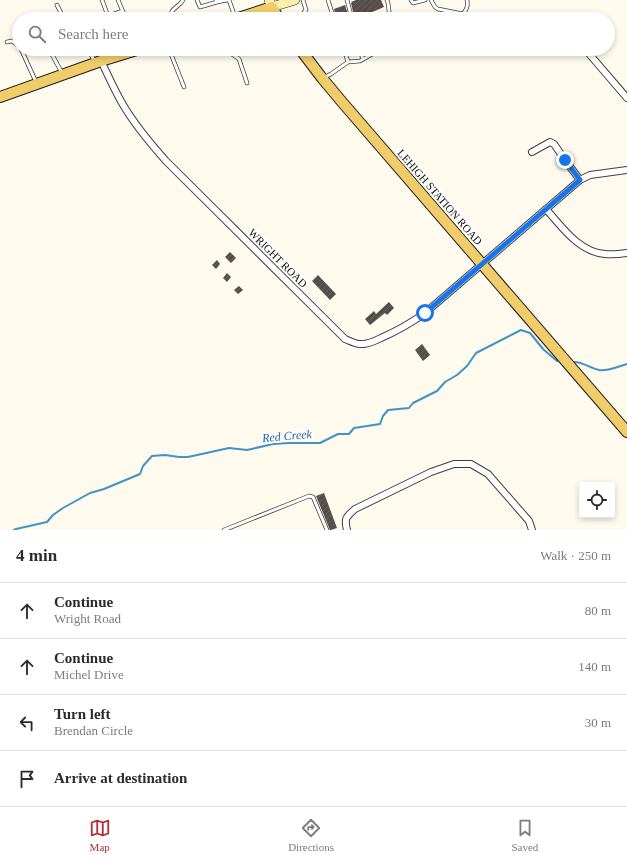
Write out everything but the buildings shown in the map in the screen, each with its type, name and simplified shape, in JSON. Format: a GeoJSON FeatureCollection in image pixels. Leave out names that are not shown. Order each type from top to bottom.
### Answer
{"type":"FeatureCollection","features":[{"type":"Feature","properties":{"kind":"main road"},"geometry":{"type":"LineString","coordinates":[[251,12],[270,4],[295,0]]}},
{"type":"Feature","properties":{"kind":"main road"},"geometry":{"type":"LineString","coordinates":[[0,97],[116,56]]}},
{"type":"Feature","properties":{"kind":"main road","name":"LEHIGH STATION ROAD"},"geometry":{"type":"LineString","coordinates":[[305,56],[322,78],[627,432]]}},
{"type":"Feature","properties":{"kind":"street"},"geometry":{"type":"LineString","coordinates":[[591,56],[627,98]]}},
{"type":"Feature","properties":{"kind":"street","name":"WRIGHT ROAD"},"geometry":{"type":"LineString","coordinates":[[98,62],[130,115],[166,161],[329,323],[346,338],[352,342],[360,344],[367,344],[398,331],[425,313],[580,180]]}},
{"type":"Feature","properties":{"kind":"street"},"geometry":{"type":"LineString","coordinates":[[532,152],[550,142],[554,144],[580,180],[590,175],[627,170]]}},
{"type":"Feature","properties":{"kind":"street"},"geometry":{"type":"LineString","coordinates":[[546,209],[573,239],[583,247],[597,253],[611,255],[627,253]]}},
{"type":"Feature","properties":{"kind":"street"},"geometry":{"type":"LineString","coordinates":[[347,530],[345,522],[348,516],[355,509],[431,472],[454,464],[471,464],[488,474],[529,521],[532,530]]}},
{"type":"Feature","properties":{"kind":"lane"},"geometry":{"type":"LineString","coordinates":[[102,0],[106,12]]}},
{"type":"Feature","properties":{"kind":"lane"},"geometry":{"type":"LineString","coordinates":[[118,0],[123,11],[120,12]]}},
{"type":"Feature","properties":{"kind":"lane"},"geometry":{"type":"LineString","coordinates":[[172,12],[183,0]]}},
{"type":"Feature","properties":{"kind":"lane"},"geometry":{"type":"LineString","coordinates":[[197,0],[200,7],[216,1],[228,0],[232,12]]}},
{"type":"Feature","properties":{"kind":"lane"},"geometry":{"type":"LineString","coordinates":[[303,0],[306,10],[304,12]]}},
{"type":"Feature","properties":{"kind":"lane"},"geometry":{"type":"LineString","coordinates":[[328,0],[332,12]]}},
{"type":"Feature","properties":{"kind":"lane"},"geometry":{"type":"LineString","coordinates":[[347,0],[350,12]]}},
{"type":"Feature","properties":{"kind":"lane"},"geometry":{"type":"LineString","coordinates":[[387,0],[389,12]]}},
{"type":"Feature","properties":{"kind":"lane"},"geometry":{"type":"LineString","coordinates":[[411,0],[413,3],[425,0]]}},
{"type":"Feature","properties":{"kind":"lane"},"geometry":{"type":"LineString","coordinates":[[431,0],[438,10],[450,12]]}},
{"type":"Feature","properties":{"kind":"lane"},"geometry":{"type":"LineString","coordinates":[[465,12],[468,5],[467,0]]}},
{"type":"Feature","properties":{"kind":"lane"},"geometry":{"type":"LineString","coordinates":[[57,5],[60,12]]}},
{"type":"Feature","properties":{"kind":"lane"},"geometry":{"type":"LineString","coordinates":[[8,42],[12,41]]}},
{"type":"Feature","properties":{"kind":"lane"},"geometry":{"type":"LineString","coordinates":[[24,56],[37,84]]}},
{"type":"Feature","properties":{"kind":"lane"},"geometry":{"type":"LineString","coordinates":[[53,56],[63,75]]}},
{"type":"Feature","properties":{"kind":"lane"},"geometry":{"type":"LineString","coordinates":[[93,56],[98,62]]}},
{"type":"Feature","properties":{"kind":"lane"},"geometry":{"type":"LineString","coordinates":[[172,56],[184,87]]}},
{"type":"Feature","properties":{"kind":"lane"},"geometry":{"type":"LineString","coordinates":[[235,56],[239,59],[247,83]]}},
{"type":"Feature","properties":{"kind":"lane"},"geometry":{"type":"LineString","coordinates":[[346,56],[348,62]]}},
{"type":"Feature","properties":{"kind":"lane"},"geometry":{"type":"LineString","coordinates":[[322,78],[332,74],[348,62],[360,61],[368,56]]}},
{"type":"Feature","properties":{"kind":"lane"},"geometry":{"type":"LineString","coordinates":[[224,530],[234,528],[309,496],[313,497],[326,530]]}},
{"type":"Feature","properties":{"kind":"waterway","name":"Red Creek"},"geometry":{"type":"LineString","coordinates":[[14,530],[47,522],[53,515],[63,508],[90,493],[104,489],[140,474],[143,466],[152,456],[165,455],[188,457],[229,448],[247,450],[273,444],[320,443],[338,434],[349,434],[354,428],[380,424],[383,416],[388,410],[409,408],[413,403],[437,391],[445,382],[457,375],[467,366],[476,353],[521,330],[530,333],[543,349],[559,361]]}},
{"type":"Feature","properties":{"kind":"waterway","name":"Red Creek"},"geometry":{"type":"LineString","coordinates":[[574,362],[602,370],[609,370],[627,364]]}},
{"type":"Feature","properties":{"kind":"route"},"geometry":{"type":"LineString","coordinates":[[425,313],[580,180],[565,160]]}}]}
